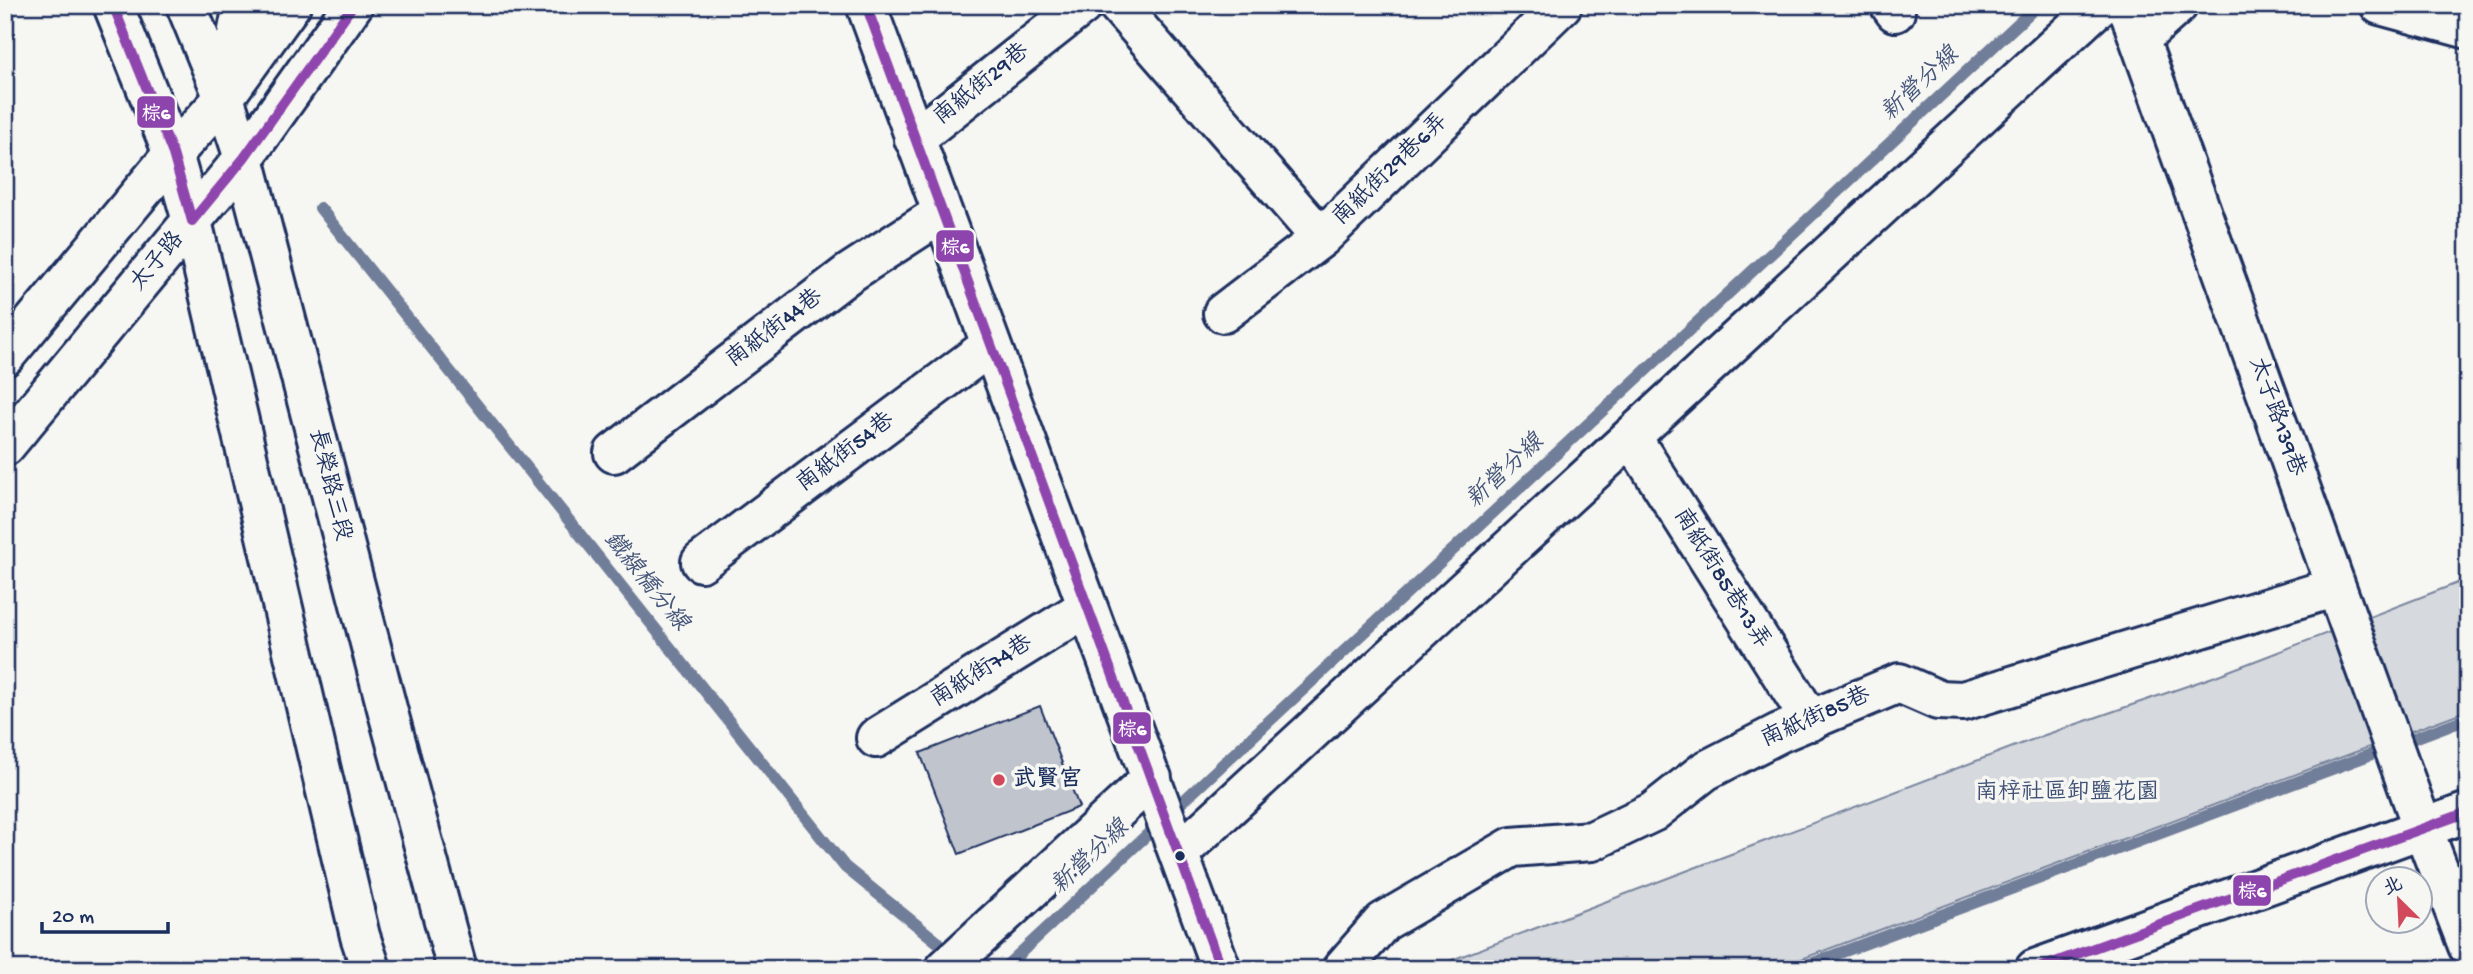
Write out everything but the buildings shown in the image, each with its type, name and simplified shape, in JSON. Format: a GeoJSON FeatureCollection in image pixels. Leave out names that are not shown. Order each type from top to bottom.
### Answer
{"type":"FeatureCollection","features":[{"type":"Feature","properties":{"kind":"street"},"geometry":{"type":"LineString","coordinates":[[113,5],[173,154],[192,220],[360,936],[371,969]]}},
{"type":"Feature","properties":{"kind":"street","name":"長榮路三段"},"geometry":{"type":"LineString","coordinates":[[186,5],[224,98],[244,158],[388,716],[457,969]]}},
{"type":"Feature","properties":{"kind":"street"},"geometry":{"type":"LineString","coordinates":[[224,98],[243,5]]}},
{"type":"Feature","properties":{"kind":"street"},"geometry":{"type":"LineString","coordinates":[[5,356],[173,154],[224,98],[291,5]]}},
{"type":"Feature","properties":{"kind":"street","name":"太子路"},"geometry":{"type":"LineString","coordinates":[[5,446],[244,158],[353,5]]}},
{"type":"Feature","properties":{"kind":"street"},"geometry":{"type":"LineString","coordinates":[[866,5],[1221,969]]}},
{"type":"Feature","properties":{"kind":"street","name":"南紙街29巷"},"geometry":{"type":"LineString","coordinates":[[914,139],[1083,5]]}},
{"type":"Feature","properties":{"kind":"street","name":"南紙街29巷6弄"},"geometry":{"type":"LineString","coordinates":[[1118,5],[1321,238],[1562,5]]}},
{"type":"Feature","properties":{"kind":"street"},"geometry":{"type":"LineString","coordinates":[[1179,853],[2100,5]]}},
{"type":"Feature","properties":{"kind":"street"},"geometry":{"type":"LineString","coordinates":[[2134,22],[2178,5]]}},
{"type":"Feature","properties":{"kind":"street"},"geometry":{"type":"LineString","coordinates":[[2380,5],[2468,29]]}},
{"type":"Feature","properties":{"kind":"street","name":"太子路139巷"},"geometry":{"type":"LineString","coordinates":[[2134,22],[2423,829],[2468,946]]}},
{"type":"Feature","properties":{"kind":"street","name":"南紙街44巷"},"geometry":{"type":"LineString","coordinates":[[614,453],[848,274],[942,214]]}},
{"type":"Feature","properties":{"kind":"street"},"geometry":{"type":"LineString","coordinates":[[1223,313],[1321,238]]}},
{"type":"Feature","properties":{"kind":"street","name":"南紙街54巷"},"geometry":{"type":"LineString","coordinates":[[701,562],[990,345]]}},
{"type":"Feature","properties":{"kind":"street","name":"南紙街85巷13弄"},"geometry":{"type":"LineString","coordinates":[[1632,438],[1811,720]]}},
{"type":"Feature","properties":{"kind":"street","name":"南紙街85巷"},"geometry":{"type":"LineString","coordinates":[[1342,969],[1383,922],[1512,847],[1592,841],[1653,812],[1705,771],[1779,733],[1899,683],[1938,700],[1963,701],[2336,587]]}},
{"type":"Feature","properties":{"kind":"street","name":"南紙街74巷"},"geometry":{"type":"LineString","coordinates":[[876,738],[1087,607]]}},
{"type":"Feature","properties":{"kind":"street"},"geometry":{"type":"LineString","coordinates":[[955,960],[1152,778]]}},
{"type":"Feature","properties":{"kind":"street"},"geometry":{"type":"LineString","coordinates":[[2035,969],[2468,812]]}},
{"type":"Feature","properties":{"kind":"green space","name":"南梓社區卸鹽花園"},"geometry":{"type":"Polygon","coordinates":[[[2468,579],[2468,710],[1775,969],[1428,969],[2042,736],[2213,677],[2468,579]]]}},
{"type":"Feature","properties":{"kind":"waterway","name":"新營分線"},"geometry":{"type":"LineString","coordinates":[[1003,969],[2038,5]]}},
{"type":"Feature","properties":{"kind":"waterway","name":"鐵線橋分線"},"geometry":{"type":"LineString","coordinates":[[320,208],[845,867],[940,944],[945,962]]}},
{"type":"Feature","properties":{"kind":"waterway"},"geometry":{"type":"LineString","coordinates":[[1797,969],[2468,718]]}},
{"type":"Feature","properties":{"kind":"transit line","name":"棕6"},"geometry":{"type":"LineString","coordinates":[[113,5],[173,154],[192,221]]}},
{"type":"Feature","properties":{"kind":"transit line","name":"棕6"},"geometry":{"type":"LineString","coordinates":[[192,221],[244,158],[353,5]]}},
{"type":"Feature","properties":{"kind":"transit line","name":"棕6"},"geometry":{"type":"LineString","coordinates":[[866,5],[1221,969]]}},
{"type":"Feature","properties":{"kind":"transit line","name":"棕6"},"geometry":{"type":"LineString","coordinates":[[2036,969],[2468,812]]}},
{"type":"Feature","properties":{"kind":"place","name":"武賢宮"},"geometry":{"type":"Point","coordinates":[999,780]}}]}
